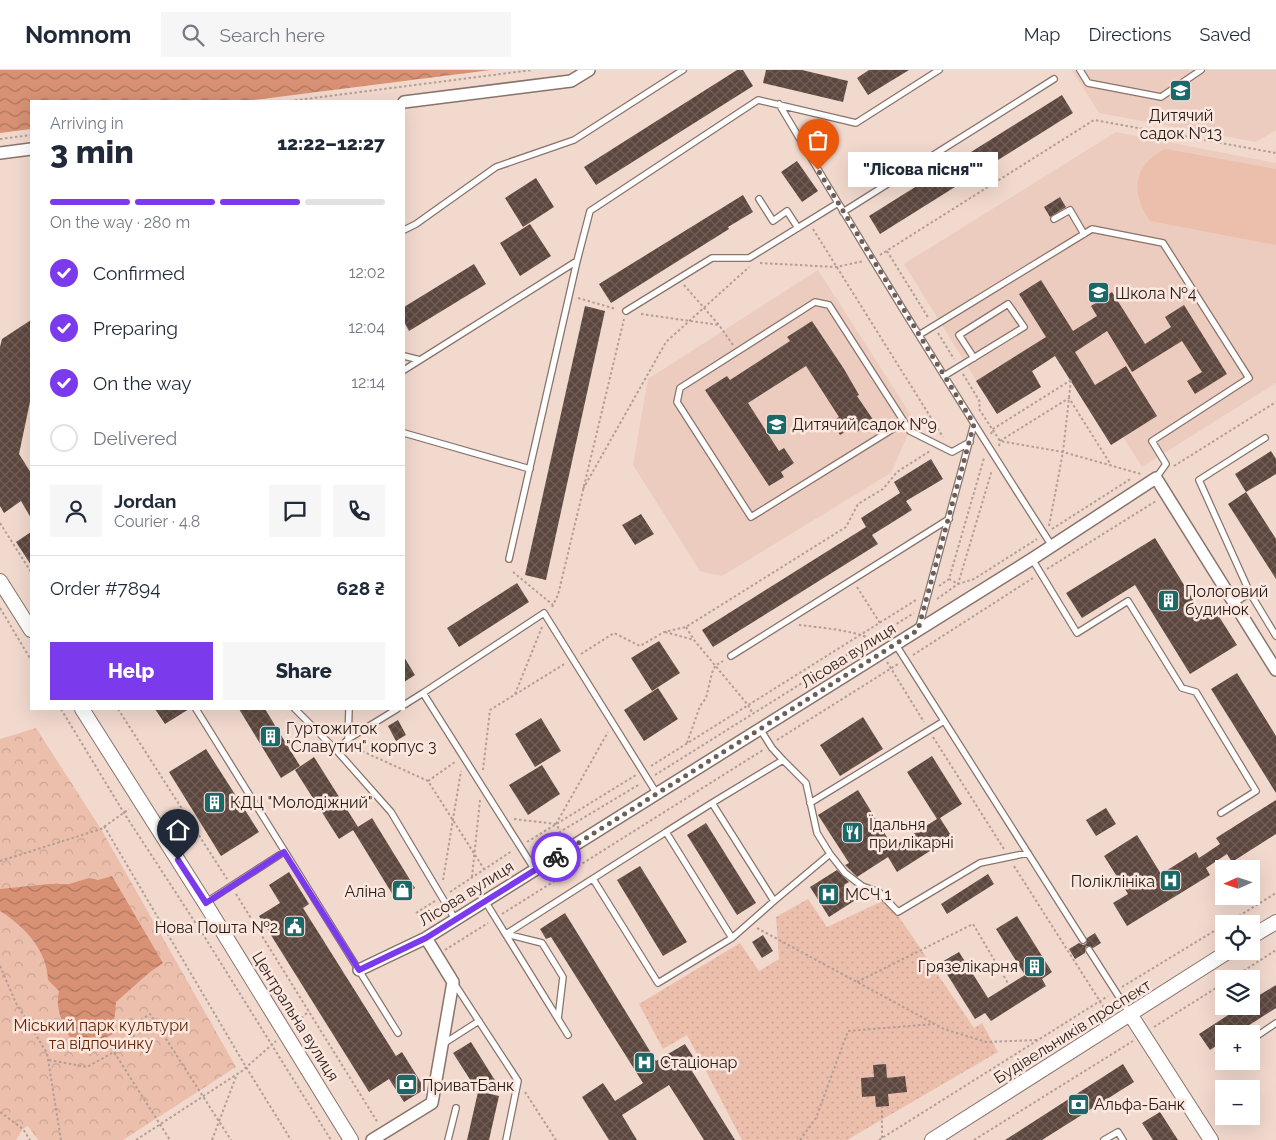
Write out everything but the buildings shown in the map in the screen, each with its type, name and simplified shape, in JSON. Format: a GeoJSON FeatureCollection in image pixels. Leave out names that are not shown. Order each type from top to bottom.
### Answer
{"type":"FeatureCollection","features":[{"type":"Feature","properties":{"kind":"street"},"geometry":{"type":"LineString","coordinates":[[405,102],[571,81],[589,70]]}},
{"type":"Feature","properties":{"kind":"street"},"geometry":{"type":"LineString","coordinates":[[0,153],[30,149]]}},
{"type":"Feature","properties":{"kind":"street"},"geometry":{"type":"LineString","coordinates":[[1156,478],[1276,670]]}},
{"type":"Feature","properties":{"kind":"street","name":"Лісова вулиця"},"geometry":{"type":"LineString","coordinates":[[359,970],[426,938],[1032,559],[1156,478]]}},
{"type":"Feature","properties":{"kind":"street"},"geometry":{"type":"LineString","coordinates":[[0,581],[30,628]]}},
{"type":"Feature","properties":{"kind":"street","name":"Центральна вулиця"},"geometry":{"type":"LineString","coordinates":[[83,710],[206,903],[351,1140]]}},
{"type":"Feature","properties":{"kind":"street"},"geometry":{"type":"LineString","coordinates":[[1260,932],[1276,922]]}},
{"type":"Feature","properties":{"kind":"street"},"geometry":{"type":"LineString","coordinates":[[372,1140],[432,1103],[453,982],[426,938]]}},
{"type":"Feature","properties":{"kind":"street","name":"Будівельників проспект"},"geometry":{"type":"LineString","coordinates":[[932,1140],[1215,960]]}},
{"type":"Feature","properties":{"kind":"street"},"geometry":{"type":"LineString","coordinates":[[1130,1014],[1211,1140]]}},
{"type":"Feature","properties":{"kind":"lane"},"geometry":{"type":"LineString","coordinates":[[405,230],[416,224],[496,167],[574,140],[684,70]]}},
{"type":"Feature","properties":{"kind":"lane"},"geometry":{"type":"LineString","coordinates":[[509,560],[577,260],[590,211],[758,100],[856,123],[939,70]]}},
{"type":"Feature","properties":{"kind":"lane"},"geometry":{"type":"LineString","coordinates":[[1080,70],[1088,83],[1161,96],[1201,70]]}},
{"type":"Feature","properties":{"kind":"lane"},"geometry":{"type":"LineString","coordinates":[[843,212],[1054,79]]}},
{"type":"Feature","properties":{"kind":"lane"},"geometry":{"type":"LineString","coordinates":[[778,104],[944,376],[1052,546]]}},
{"type":"Feature","properties":{"kind":"lane"},"geometry":{"type":"LineString","coordinates":[[759,199],[773,221],[787,211],[798,228]]}},
{"type":"Feature","properties":{"kind":"lane"},"geometry":{"type":"LineString","coordinates":[[626,311],[712,258],[750,258],[838,203]]}},
{"type":"Feature","properties":{"kind":"lane"},"geometry":{"type":"LineString","coordinates":[[1054,219],[1070,210],[1084,234]]}},
{"type":"Feature","properties":{"kind":"lane"},"geometry":{"type":"LineString","coordinates":[[919,335],[1092,229],[1163,243],[1249,378],[1152,441],[1166,464],[1156,478]]}},
{"type":"Feature","properties":{"kind":"lane"},"geometry":{"type":"LineString","coordinates":[[405,369],[577,260]]}},
{"type":"Feature","properties":{"kind":"lane"},"geometry":{"type":"LineString","coordinates":[[904,422],[751,517],[677,402],[680,388],[815,302],[829,305],[910,431],[952,452],[970,442]]}},
{"type":"Feature","properties":{"kind":"lane"},"geometry":{"type":"LineString","coordinates":[[944,376],[974,358],[1024,327],[1008,304],[959,335],[974,358]]}},
{"type":"Feature","properties":{"kind":"lane"},"geometry":{"type":"LineString","coordinates":[[405,356],[420,360]]}},
{"type":"Feature","properties":{"kind":"lane"},"geometry":{"type":"LineString","coordinates":[[918,630],[974,424]]}},
{"type":"Feature","properties":{"kind":"lane"},"geometry":{"type":"LineString","coordinates":[[405,433],[530,469]]}},
{"type":"Feature","properties":{"kind":"lane"},"geometry":{"type":"LineString","coordinates":[[1264,438],[1199,480],[1250,593],[1276,636]]}},
{"type":"Feature","properties":{"kind":"lane"},"geometry":{"type":"LineString","coordinates":[[730,656],[949,520]]}},
{"type":"Feature","properties":{"kind":"lane"},"geometry":{"type":"LineString","coordinates":[[1032,559],[1077,633],[1128,601],[1182,688],[1196,692],[1256,791],[1222,813]]}},
{"type":"Feature","properties":{"kind":"lane"},"geometry":{"type":"LineString","coordinates":[[1234,603],[1250,593]]}},
{"type":"Feature","properties":{"kind":"lane"},"geometry":{"type":"LineString","coordinates":[[405,704],[544,613],[657,794]]}},
{"type":"Feature","properties":{"kind":"lane"},"geometry":{"type":"LineString","coordinates":[[896,644],[1084,940]]}},
{"type":"Feature","properties":{"kind":"lane"},"geometry":{"type":"LineString","coordinates":[[423,693],[535,870]]}},
{"type":"Feature","properties":{"kind":"lane"},"geometry":{"type":"LineString","coordinates":[[199,710],[284,852],[398,1033]]}},
{"type":"Feature","properties":{"kind":"lane"},"geometry":{"type":"LineString","coordinates":[[296,710],[337,751],[390,812],[455,920]]}},
{"type":"Feature","properties":{"kind":"lane"},"geometry":{"type":"LineString","coordinates":[[346,741],[349,710]]}},
{"type":"Feature","properties":{"kind":"lane"},"geometry":{"type":"LineString","coordinates":[[337,751],[346,741],[395,710]]}},
{"type":"Feature","properties":{"kind":"lane"},"geometry":{"type":"LineString","coordinates":[[810,803],[944,721]]}},
{"type":"Feature","properties":{"kind":"lane"},"geometry":{"type":"LineString","coordinates":[[760,729],[770,745],[806,783],[817,833],[830,854],[845,873],[862,886],[879,892],[898,912],[980,863],[1028,853]]}},
{"type":"Feature","properties":{"kind":"lane"},"geometry":{"type":"LineString","coordinates":[[506,934],[783,760]]}},
{"type":"Feature","properties":{"kind":"lane"},"geometry":{"type":"LineString","coordinates":[[712,803],[774,901]]}},
{"type":"Feature","properties":{"kind":"lane"},"geometry":{"type":"LineString","coordinates":[[666,832],[732,938]]}},
{"type":"Feature","properties":{"kind":"lane"},"geometry":{"type":"LineString","coordinates":[[206,903],[284,852]]}},
{"type":"Feature","properties":{"kind":"lane"},"geometry":{"type":"LineString","coordinates":[[593,878],[658,983],[732,938],[830,854]]}},
{"type":"Feature","properties":{"kind":"lane"},"geometry":{"type":"LineString","coordinates":[[485,901],[568,1035]]}},
{"type":"Feature","properties":{"kind":"lane"},"geometry":{"type":"LineString","coordinates":[[506,934],[542,943],[563,976],[558,1019]]}},
{"type":"Feature","properties":{"kind":"lane"},"geometry":{"type":"LineString","coordinates":[[1089,950],[1130,1014]]}},
{"type":"Feature","properties":{"kind":"lane"},"geometry":{"type":"LineString","coordinates":[[453,982],[518,1081],[506,1140]]}},
{"type":"Feature","properties":{"kind":"lane"},"geometry":{"type":"LineString","coordinates":[[443,1044],[479,1021]]}},
{"type":"Feature","properties":{"kind":"lane"},"geometry":{"type":"LineString","coordinates":[[1260,1034],[1276,1024]]}},
{"type":"Feature","properties":{"kind":"lane"},"geometry":{"type":"LineString","coordinates":[[448,1140],[456,1108]]}},
{"type":"Feature","properties":{"kind":"lane"},"geometry":{"type":"LineString","coordinates":[[1104,1140],[1118,1132],[1123,1140]]}},
{"type":"Feature","properties":{"kind":"path"},"geometry":{"type":"LineString","coordinates":[[298,100],[532,70]]}},
{"type":"Feature","properties":{"kind":"path"},"geometry":{"type":"LineString","coordinates":[[583,489],[666,342],[754,263],[836,267],[872,259],[1094,120],[1276,153]]}},
{"type":"Feature","properties":{"kind":"path"},"geometry":{"type":"LineString","coordinates":[[0,138],[30,134]]}},
{"type":"Feature","properties":{"kind":"path"},"geometry":{"type":"LineString","coordinates":[[808,221],[952,452]]}},
{"type":"Feature","properties":{"kind":"path"},"geometry":{"type":"LineString","coordinates":[[524,853],[753,714],[925,607],[958,584],[1000,441],[979,409],[980,402],[887,250]]}},
{"type":"Feature","properties":{"kind":"path"},"geometry":{"type":"LineString","coordinates":[[679,279],[719,325],[737,352]]}},
{"type":"Feature","properties":{"kind":"path"},"geometry":{"type":"LineString","coordinates":[[569,296],[626,311],[719,325]]}},
{"type":"Feature","properties":{"kind":"path"},"geometry":{"type":"LineString","coordinates":[[515,694],[546,616],[558,595],[626,311]]}},
{"type":"Feature","properties":{"kind":"path"},"geometry":{"type":"LineString","coordinates":[[416,913],[520,846],[949,579],[993,429],[1071,380],[1063,452],[1050,525],[1044,534]]}},
{"type":"Feature","properties":{"kind":"path"},"geometry":{"type":"LineString","coordinates":[[1069,398],[1111,466]]}},
{"type":"Feature","properties":{"kind":"path"},"geometry":{"type":"LineString","coordinates":[[1000,441],[1069,398]]}},
{"type":"Feature","properties":{"kind":"path"},"geometry":{"type":"LineString","coordinates":[[1000,441],[1063,452],[1156,478],[1276,402]]}},
{"type":"Feature","properties":{"kind":"path"},"geometry":{"type":"LineString","coordinates":[[472,877],[490,710],[614,633],[640,646],[664,632],[686,627],[846,528],[858,504],[884,489],[897,472],[939,446]]}},
{"type":"Feature","properties":{"kind":"path"},"geometry":{"type":"LineString","coordinates":[[436,955],[1166,495]]}},
{"type":"Feature","properties":{"kind":"path"},"geometry":{"type":"LineString","coordinates":[[0,523],[30,570]]}},
{"type":"Feature","properties":{"kind":"path"},"geometry":{"type":"LineString","coordinates":[[512,572],[553,605]]}},
{"type":"Feature","properties":{"kind":"path"},"geometry":{"type":"LineString","coordinates":[[853,580],[880,623]]}},
{"type":"Feature","properties":{"kind":"path"},"geometry":{"type":"LineString","coordinates":[[0,608],[30,658]]}},
{"type":"Feature","properties":{"kind":"path"},"geometry":{"type":"LineString","coordinates":[[784,622],[861,635],[872,639],[1114,1024]]}},
{"type":"Feature","properties":{"kind":"path"},"geometry":{"type":"LineString","coordinates":[[686,627],[694,640],[748,705],[753,714]]}},
{"type":"Feature","properties":{"kind":"path"},"geometry":{"type":"LineString","coordinates":[[664,632],[694,640]]}},
{"type":"Feature","properties":{"kind":"path"},"geometry":{"type":"LineString","coordinates":[[687,743],[700,706],[706,698],[712,672],[715,666],[730,656]]}},
{"type":"Feature","properties":{"kind":"path"},"geometry":{"type":"LineString","coordinates":[[62,710],[124,813],[204,936],[331,1140]]}},
{"type":"Feature","properties":{"kind":"path"},"geometry":{"type":"LineString","coordinates":[[119,710],[232,886],[384,1132]]}},
{"type":"Feature","properties":{"kind":"path"},"geometry":{"type":"LineString","coordinates":[[556,824],[613,724]]}},
{"type":"Feature","properties":{"kind":"path"},"geometry":{"type":"LineString","coordinates":[[346,741],[428,781],[484,869]]}},
{"type":"Feature","properties":{"kind":"path"},"geometry":{"type":"LineString","coordinates":[[428,781],[464,757]]}},
{"type":"Feature","properties":{"kind":"path"},"geometry":{"type":"LineString","coordinates":[[441,896],[452,820],[464,757]]}},
{"type":"Feature","properties":{"kind":"path"},"geometry":{"type":"LineString","coordinates":[[0,861],[104,826],[141,802]]}},
{"type":"Feature","properties":{"kind":"path"},"geometry":{"type":"LineString","coordinates":[[502,818],[556,824]]}},
{"type":"Feature","properties":{"kind":"path"},"geometry":{"type":"LineString","coordinates":[[556,824],[560,832]]}},
{"type":"Feature","properties":{"kind":"path"},"geometry":{"type":"LineString","coordinates":[[104,826],[291,1140]]}},
{"type":"Feature","properties":{"kind":"path"},"geometry":{"type":"LineString","coordinates":[[1240,915],[1276,893]]}},
{"type":"Feature","properties":{"kind":"path"},"geometry":{"type":"LineString","coordinates":[[748,924],[944,1029],[986,1042],[1038,1040]]}},
{"type":"Feature","properties":{"kind":"path"},"geometry":{"type":"LineString","coordinates":[[857,982],[973,924],[1009,985]]}},
{"type":"Feature","properties":{"kind":"path"},"geometry":{"type":"LineString","coordinates":[[879,1140],[1215,930]]}},
{"type":"Feature","properties":{"kind":"path"},"geometry":{"type":"LineString","coordinates":[[1244,970],[1276,950]]}},
{"type":"Feature","properties":{"kind":"path"},"geometry":{"type":"LineString","coordinates":[[0,966],[16,1003],[47,1053],[61,1140]]}},
{"type":"Feature","properties":{"kind":"path"},"geometry":{"type":"LineString","coordinates":[[974,1140],[1215,989]]}},
{"type":"Feature","properties":{"kind":"path"},"geometry":{"type":"LineString","coordinates":[[136,1140],[237,1074],[309,1011]]}},
{"type":"Feature","properties":{"kind":"path"},"geometry":{"type":"LineString","coordinates":[[48,1060],[87,1068],[133,1039],[136,1024],[150,1014],[231,1140]]}},
{"type":"Feature","properties":{"kind":"path"},"geometry":{"type":"LineString","coordinates":[[800,1140],[816,1118],[848,1031],[934,1024]]}},
{"type":"Feature","properties":{"kind":"path"},"geometry":{"type":"LineString","coordinates":[[114,1052],[170,1140]]}},
{"type":"Feature","properties":{"kind":"path"},"geometry":{"type":"LineString","coordinates":[[212,1140],[237,1074]]}},
{"type":"Feature","properties":{"kind":"path"},"geometry":{"type":"LineString","coordinates":[[518,1081],[556,1140]]}},
{"type":"Feature","properties":{"kind":"path"},"geometry":{"type":"LineString","coordinates":[[882,1107],[882,1138]]}},
{"type":"Feature","properties":{"kind":"path"},"geometry":{"type":"LineString","coordinates":[[0,1112],[23,1129],[30,1140]]}},
{"type":"Feature","properties":{"kind":"shaded area","name":"Дитячий садок №13"},"geometry":{"type":"Polygon","coordinates":[[[1072,70],[1276,70],[1276,130],[1256,142],[1099,113],[1072,70]]]}},
{"type":"Feature","properties":{"kind":"shaded area","name":"Школа №4"},"geometry":{"type":"Polygon","coordinates":[[[1116,132],[1276,163],[1276,383],[1142,467],[1123,437],[1111,445],[1055,356],[1032,371],[1041,387],[997,414],[904,264],[1116,132]]]}},
{"type":"Feature","properties":{"kind":"shaded area","name":"Дитячий садок №9"},"geometry":{"type":"Polygon","coordinates":[[[818,270],[914,420],[891,473],[722,576],[700,571],[633,465],[648,379],[818,270]]]}},
{"type":"Feature","properties":{"kind":"green space"},"geometry":{"type":"Polygon","coordinates":[[[1166,149],[1276,169],[1276,245],[1150,221],[1139,200],[1138,180],[1147,162],[1166,149]]]}},
{"type":"Feature","properties":{"kind":"green space","name":"Міський парк культури та відпочинку"},"geometry":{"type":"Polygon","coordinates":[[[36,728],[101,829],[236,1067],[123,1140],[38,1140],[28,1126],[23,1129],[16,1140],[0,1140],[0,739],[36,728]]]}},
{"type":"Feature","properties":{"kind":"green space"},"geometry":{"type":"Polygon","coordinates":[[[808,899],[827,927],[887,899],[974,1028],[982,1023],[998,1052],[847,1140],[742,1140],[687,1035],[663,1049],[639,1004],[740,943],[759,971],[779,959],[776,917],[808,899]]]}},
{"type":"Feature","properties":{"kind":"water"},"geometry":{"type":"Polygon","coordinates":[[[0,70],[491,70],[254,100],[30,100],[30,129],[0,133],[0,70]]]}},
{"type":"Feature","properties":{"kind":"water"},"geometry":{"type":"Polygon","coordinates":[[[112,876],[163,963],[116,1002],[113,1034],[87,1046],[70,1038],[59,1010],[59,991],[48,980],[44,959],[26,932],[0,911],[0,889],[69,884],[89,878],[98,880],[112,876]]]}},
{"type":"Feature","properties":{"kind":"way so far"},"geometry":{"type":"LineString","coordinates":[[556,857],[918,630],[974,424],[818,170]]}},
{"type":"Feature","properties":{"kind":"place","name":"Дитячий садок №13"},"geometry":{"type":"Point","coordinates":[1181,91]}},
{"type":"Feature","properties":{"kind":"place","name":"\"Лісова пісня\"\""},"geometry":{"type":"Point","coordinates":[818,170]}},
{"type":"Feature","properties":{"kind":"place","name":"Школа №4"},"geometry":{"type":"Point","coordinates":[1099,293]}},
{"type":"Feature","properties":{"kind":"place","name":"Дитячий садок №9"},"geometry":{"type":"Point","coordinates":[776,424]}},
{"type":"Feature","properties":{"kind":"place","name":"Пологовий будинок"},"geometry":{"type":"Point","coordinates":[1169,600]}},
{"type":"Feature","properties":{"kind":"place","name":"Гуртожиток \"Славутич\" корпус 3"},"geometry":{"type":"Point","coordinates":[270,737]}},
{"type":"Feature","properties":{"kind":"place","name":"КДЦ \"Молодіжний\""},"geometry":{"type":"Point","coordinates":[214,802]}},
{"type":"Feature","properties":{"kind":"place","name":"Їдальня при лікарні"},"geometry":{"type":"Point","coordinates":[853,833]}},
{"type":"Feature","properties":{"kind":"place","name":"Поліклініка"},"geometry":{"type":"Point","coordinates":[1171,881]}},
{"type":"Feature","properties":{"kind":"place","name":"Аліна"},"geometry":{"type":"Point","coordinates":[402,891]}},
{"type":"Feature","properties":{"kind":"place","name":"МСЧ 1"},"geometry":{"type":"Point","coordinates":[829,894]}},
{"type":"Feature","properties":{"kind":"place","name":"Нова Пошта №2"},"geometry":{"type":"Point","coordinates":[294,927]}},
{"type":"Feature","properties":{"kind":"place","name":"Грязелікарня"},"geometry":{"type":"Point","coordinates":[1034,966]}},
{"type":"Feature","properties":{"kind":"place","name":"Стаціонар"},"geometry":{"type":"Point","coordinates":[644,1062]}},
{"type":"Feature","properties":{"kind":"place","name":"ПриватБанк"},"geometry":{"type":"Point","coordinates":[406,1085]}},
{"type":"Feature","properties":{"kind":"place","name":"Альфа-Банк"},"geometry":{"type":"Point","coordinates":[1078,1104]}},
{"type":"Feature","properties":{"kind":"route"},"geometry":{"type":"LineString","coordinates":[[178,860],[206,903],[284,852],[359,970],[426,938],[556,857]]}}]}
